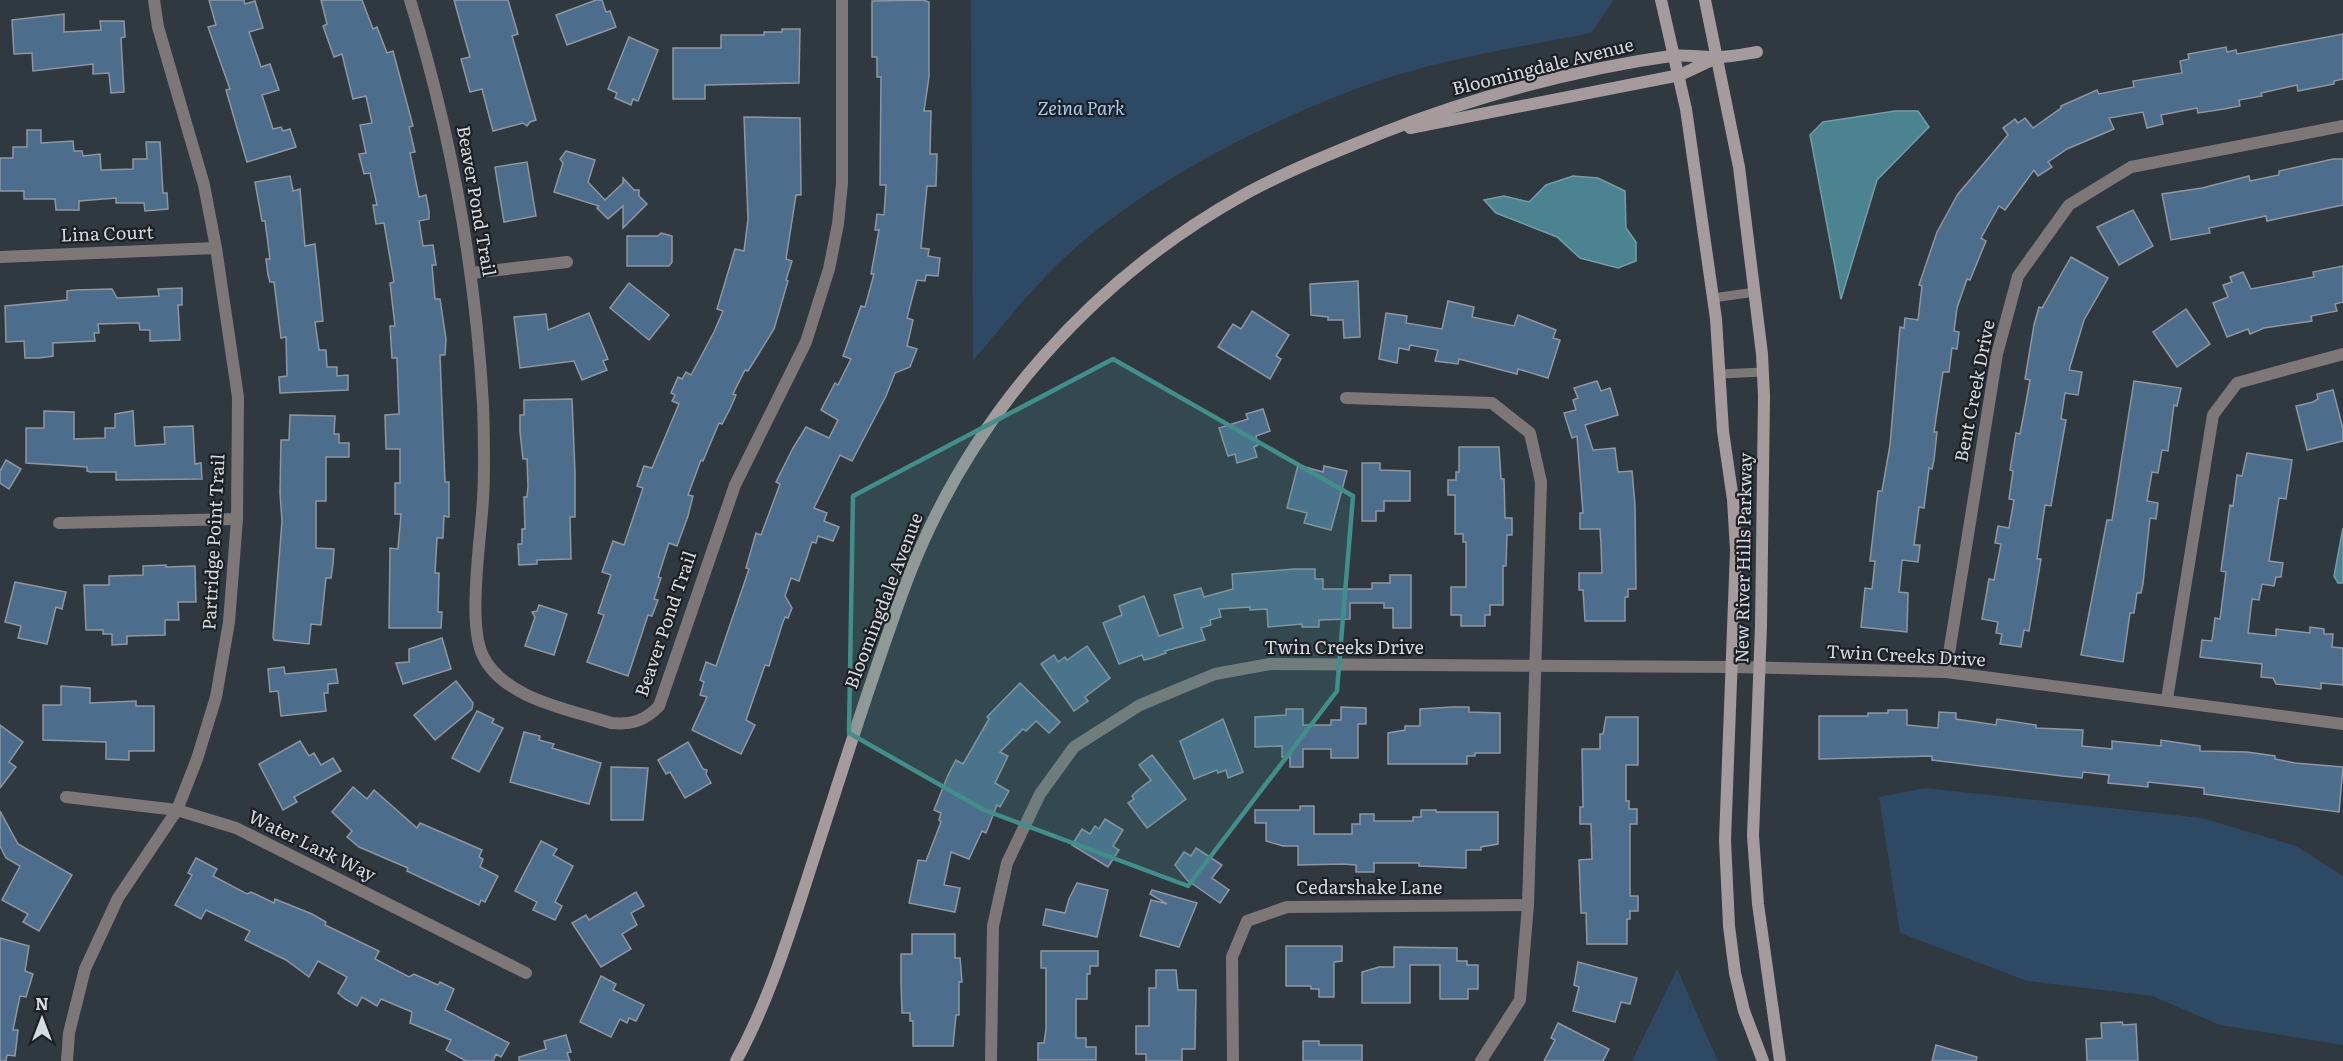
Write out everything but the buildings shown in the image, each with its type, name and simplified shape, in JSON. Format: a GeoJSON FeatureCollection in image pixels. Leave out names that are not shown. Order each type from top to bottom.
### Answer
{"type":"FeatureCollection","features":[{"type":"Feature","properties":{"kind":"street","name":"Partridge Point Trail"},"geometry":{"type":"LineString","coordinates":[[67,1061],[69,1033],[85,969],[118,898],[177,810],[197,759],[216,697],[229,622],[237,519],[238,397],[216,248],[204,185],[158,27],[154,0]]}},
{"type":"Feature","properties":{"kind":"street","name":"Beaver Pond Trail"},"geometry":{"type":"LineString","coordinates":[[410,0],[444,125],[472,273],[483,430],[483,495],[476,624],[482,654],[499,680],[513,690],[611,723],[638,722],[650,716],[659,706],[735,485],[806,342],[823,294],[838,224],[842,183],[842,0]]}},
{"type":"Feature","properties":{"kind":"street","name":"New River Hills Parkway"},"geometry":{"type":"LineString","coordinates":[[1660,0],[1680,75],[1713,298],[1723,432],[1736,526],[1736,613],[1725,840],[1730,926],[1736,973],[1744,1011],[1763,1061]]}},
{"type":"Feature","properties":{"kind":"street","name":"New River Hills Parkway"},"geometry":{"type":"LineString","coordinates":[[1705,0],[1738,167],[1763,372],[1760,668],[1754,802],[1755,870],[1780,1061]]}},
{"type":"Feature","properties":{"kind":"street","name":"Bloomingdale Avenue"},"geometry":{"type":"LineString","coordinates":[[736,1061],[772,983],[916,560],[944,499],[993,420],[1055,343],[1099,299],[1146,259],[1195,224],[1247,193],[1327,154],[1420,117],[1518,89],[1676,55],[1718,57],[1757,52]]}},
{"type":"Feature","properties":{"kind":"street","name":"Bloomingdale Avenue"},"geometry":{"type":"LineString","coordinates":[[1380,134],[1680,75],[1718,57]]}},
{"type":"Feature","properties":{"kind":"street","name":"Bent Creek Drive"},"geometry":{"type":"LineString","coordinates":[[1946,672],[1997,354],[2018,276],[2069,205],[2131,167],[2343,126]]}},
{"type":"Feature","properties":{"kind":"street","name":"Lina Court"},"geometry":{"type":"LineString","coordinates":[[0,257],[216,248]]}},
{"type":"Feature","properties":{"kind":"street"},"geometry":{"type":"LineString","coordinates":[[472,273],[567,262]]}},
{"type":"Feature","properties":{"kind":"street"},"geometry":{"type":"LineString","coordinates":[[2167,699],[2213,416],[2237,383],[2343,354]]}},
{"type":"Feature","properties":{"kind":"street"},"geometry":{"type":"LineString","coordinates":[[1346,398],[1492,403],[1530,433],[1541,482],[1528,905],[1520,1000],[1481,1061]]}},
{"type":"Feature","properties":{"kind":"street"},"geometry":{"type":"LineString","coordinates":[[59,523],[237,519]]}},
{"type":"Feature","properties":{"kind":"street","name":"Twin Creeks Drive"},"geometry":{"type":"LineString","coordinates":[[991,1061],[993,927],[1007,863],[1040,794],[1074,747],[1140,705],[1215,674],[1259,666],[1732,667],[1946,672],[2167,699],[2343,724]]}},
{"type":"Feature","properties":{"kind":"street","name":"Water Lark Way"},"geometry":{"type":"LineString","coordinates":[[66,797],[177,810],[236,828],[526,973]]}},
{"type":"Feature","properties":{"kind":"street","name":"Cedarshake Lane"},"geometry":{"type":"LineString","coordinates":[[1233,1061],[1232,957],[1247,921],[1287,907],[1528,905]]}},
{"type":"Feature","properties":{"kind":"lane"},"geometry":{"type":"LineString","coordinates":[[1713,298],[1755,292]]}},
{"type":"Feature","properties":{"kind":"lane"},"geometry":{"type":"LineString","coordinates":[[1720,374],[1763,372]]}},
{"type":"Feature","properties":{"kind":"highlighted area"},"geometry":{"type":"Polygon","coordinates":[[[1113,359],[1353,496],[1337,691],[1188,886],[984,810],[849,733],[853,496],[1113,359]]]}},
{"type":"Feature","properties":{"kind":"green space","name":"Zeina Park"},"geometry":{"type":"Polygon","coordinates":[[[971,0],[1614,0],[1591,33],[1417,69],[1361,87],[1242,139],[1202,161],[1125,209],[1060,262],[1015,310],[973,361],[971,0]]]}},
{"type":"Feature","properties":{"kind":"green space"},"geometry":{"type":"Polygon","coordinates":[[[1925,788],[2202,818],[2296,846],[2343,876],[2343,1045],[2220,1025],[2152,996],[2027,981],[1900,933],[1879,797],[1925,788]]]}},
{"type":"Feature","properties":{"kind":"green space"},"geometry":{"type":"Polygon","coordinates":[[[1677,969],[1718,1061],[1632,1061],[1677,969]]]}},
{"type":"Feature","properties":{"kind":"shaded area"},"geometry":{"type":"Polygon","coordinates":[[[1895,111],[1918,111],[1929,127],[1877,180],[1841,299],[1810,135],[1823,122],[1895,111]]]}},
{"type":"Feature","properties":{"kind":"shaded area"},"geometry":{"type":"Polygon","coordinates":[[[1573,176],[1598,178],[1625,191],[1626,228],[1636,242],[1636,261],[1618,268],[1580,258],[1557,237],[1496,213],[1484,200],[1504,196],[1529,202],[1546,185],[1573,176]]]}},
{"type":"Feature","properties":{"kind":"shaded area"},"geometry":{"type":"Polygon","coordinates":[[[2343,528],[2343,583],[2338,583],[2334,576],[2343,528]]]}}]}
